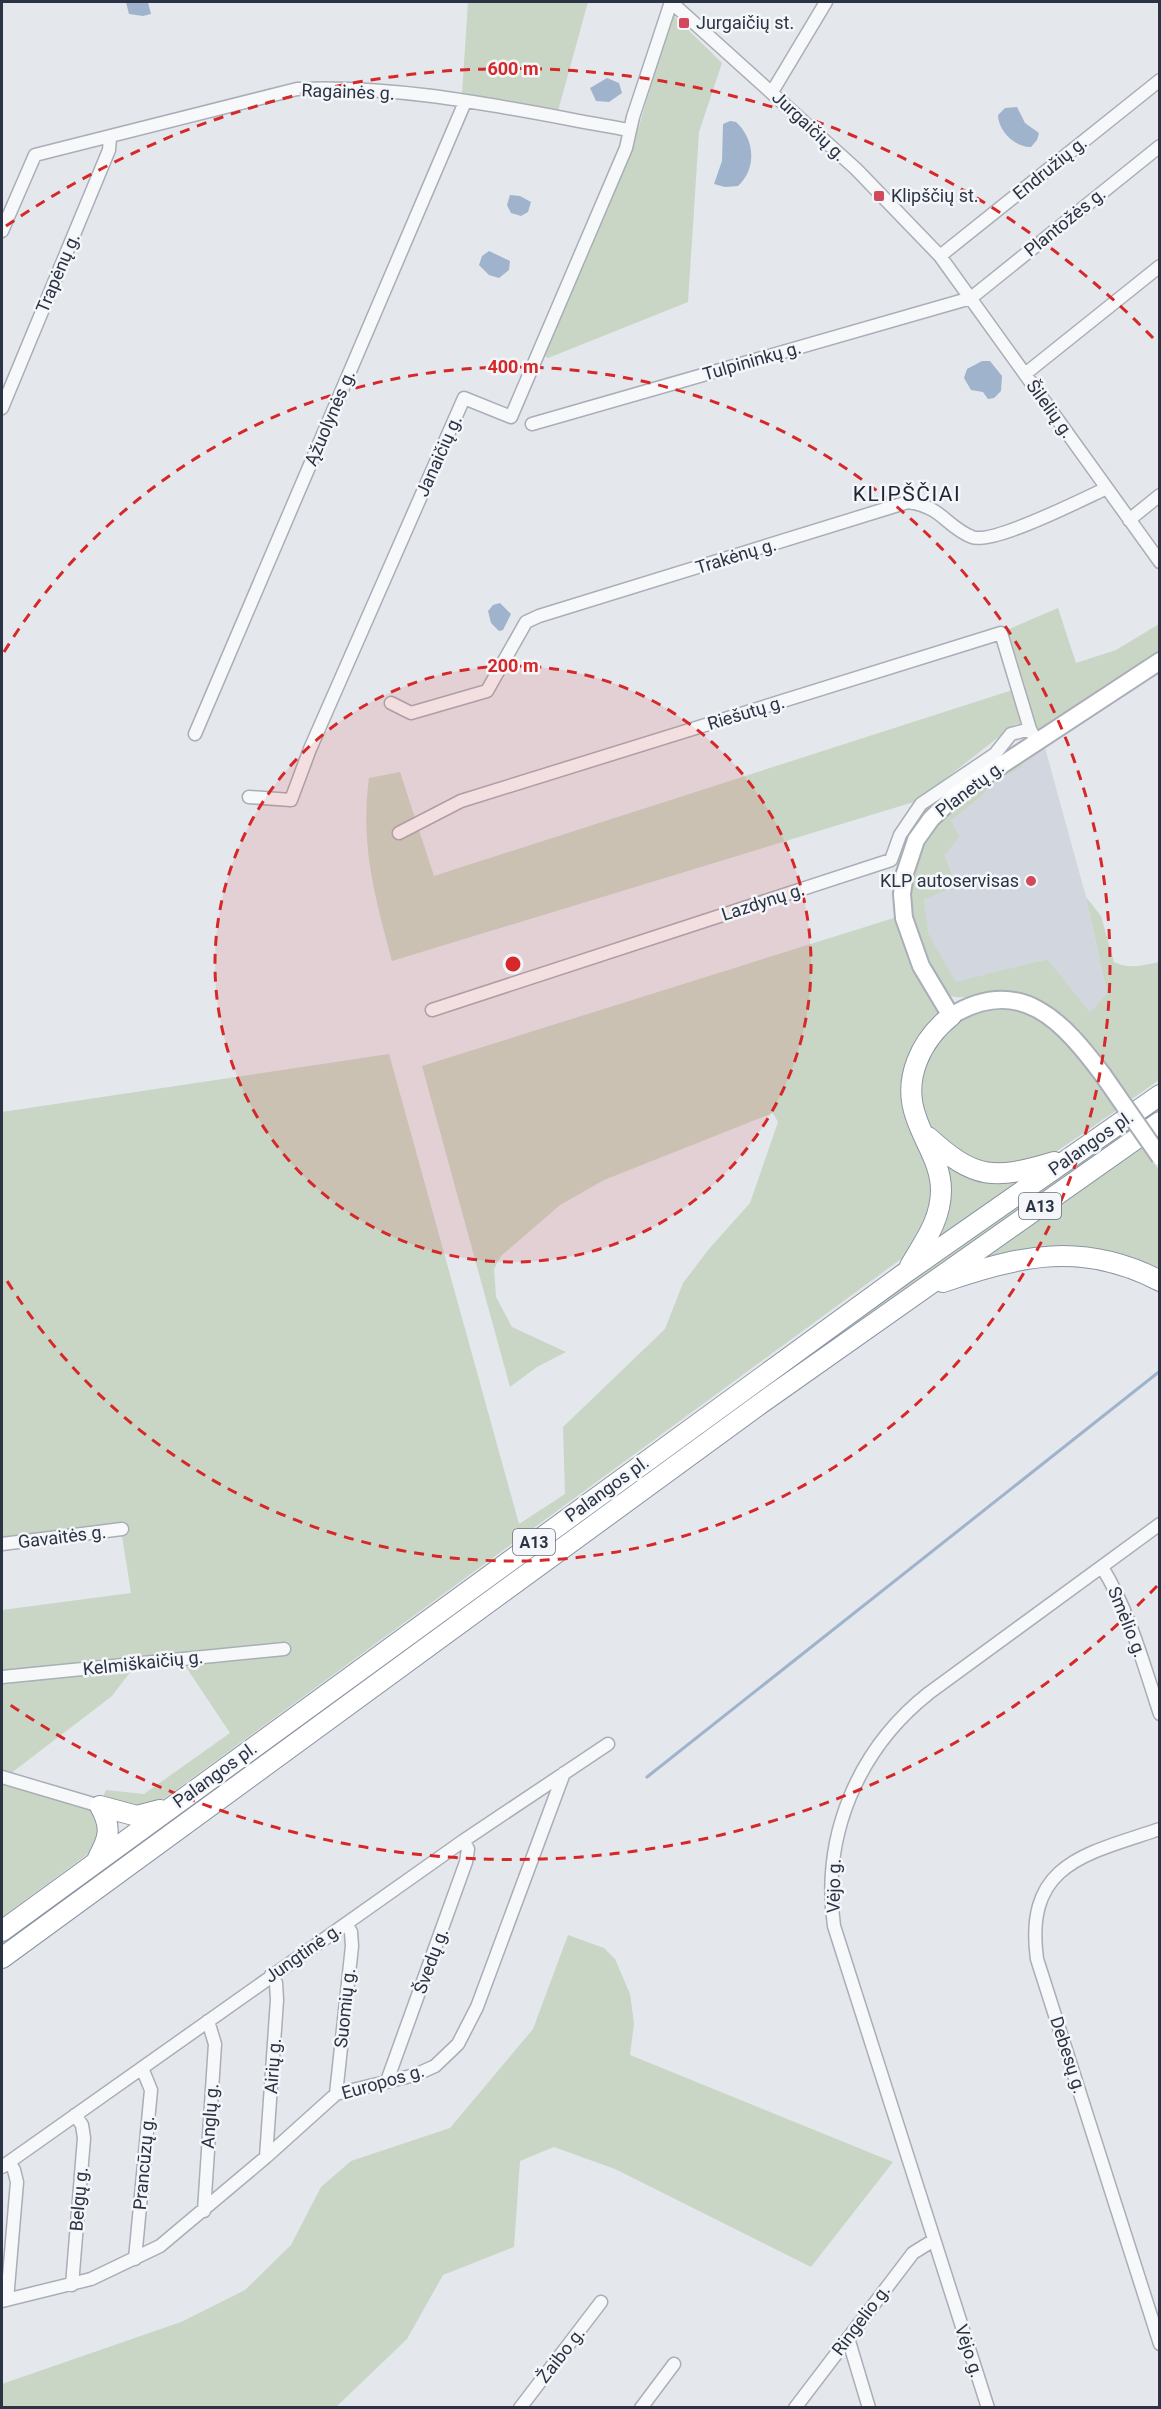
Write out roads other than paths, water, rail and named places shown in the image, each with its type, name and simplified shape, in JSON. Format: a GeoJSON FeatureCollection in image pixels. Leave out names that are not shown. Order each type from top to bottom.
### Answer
{"type":"FeatureCollection","features":[{"type":"Feature","properties":{"kind":"highway"},"geometry":{"type":"LineString","coordinates":[[905,1273],[935,1224],[940,1201],[938,1167],[913,1107],[913,1073],[926,1041],[951,1016]]}},
{"type":"Feature","properties":{"kind":"highway","name":"Palangos pl."},"geometry":{"type":"LineString","coordinates":[[2,1931],[905,1273],[1160,1095]]}},
{"type":"Feature","properties":{"kind":"highway","name":"Palangos pl."},"geometry":{"type":"LineString","coordinates":[[2,1958],[920,1290],[1160,1122]]}},
{"type":"Feature","properties":{"kind":"highway"},"geometry":{"type":"LineString","coordinates":[[924,1134],[959,1164],[991,1173],[1024,1171],[1071,1157]]}},
{"type":"Feature","properties":{"kind":"highway"},"geometry":{"type":"LineString","coordinates":[[920,1290],[1009,1260],[1062,1256],[1121,1265],[1160,1281]]}},
{"type":"Feature","properties":{"kind":"highway"},"geometry":{"type":"LineString","coordinates":[[100,1806],[137,1816],[169,1809]]}},
{"type":"Feature","properties":{"kind":"highway"},"geometry":{"type":"LineString","coordinates":[[95,1863],[107,1842],[110,1831],[107,1818],[100,1806]]}},
{"type":"Feature","properties":{"kind":"main road","name":"Planetų g."},"geometry":{"type":"LineString","coordinates":[[951,1016],[921,966],[907,930],[902,894],[910,857],[923,829],[943,806],[1033,735],[1160,661]]}},
{"type":"Feature","properties":{"kind":"main road"},"geometry":{"type":"LineString","coordinates":[[951,1016],[969,1007],[991,1002],[1018,1002],[1035,1007],[1063,1026],[1103,1076],[1160,1157]]}},
{"type":"Feature","properties":{"kind":"street","name":"Jurgaičių g."},"geometry":{"type":"LineString","coordinates":[[671,2],[856,169],[940,256]]}},
{"type":"Feature","properties":{"kind":"street","name":"Janaičių g."},"geometry":{"type":"LineString","coordinates":[[249,797],[291,800],[310,749],[464,398],[511,417],[626,148],[630,136],[629,130],[671,2]]}},
{"type":"Feature","properties":{"kind":"street"},"geometry":{"type":"LineString","coordinates":[[772,92],[826,2]]}},
{"type":"Feature","properties":{"kind":"street","name":"Endružių g."},"geometry":{"type":"LineString","coordinates":[[940,256],[1160,80]]}},
{"type":"Feature","properties":{"kind":"street","name":"Ragainės g."},"geometry":{"type":"LineString","coordinates":[[2,231],[35,154],[110,138],[297,89],[355,89],[465,102],[629,130]]}},
{"type":"Feature","properties":{"kind":"street","name":"Ąžuolynės g."},"geometry":{"type":"LineString","coordinates":[[195,734],[465,102]]}},
{"type":"Feature","properties":{"kind":"street","name":"Trapėnų g."},"geometry":{"type":"LineString","coordinates":[[2,408],[105,160],[110,138]]}},
{"type":"Feature","properties":{"kind":"street","name":"Plantožės g."},"geometry":{"type":"LineString","coordinates":[[971,298],[1160,146]]}},
{"type":"Feature","properties":{"kind":"street","name":"Šilelių g."},"geometry":{"type":"LineString","coordinates":[[940,256],[1160,562]]}},
{"type":"Feature","properties":{"kind":"street"},"geometry":{"type":"LineString","coordinates":[[1025,374],[1160,266]]}},
{"type":"Feature","properties":{"kind":"street","name":"Tulpininkų g."},"geometry":{"type":"LineString","coordinates":[[532,424],[971,298]]}},
{"type":"Feature","properties":{"kind":"street","name":"Trakėnų g."},"geometry":{"type":"LineString","coordinates":[[391,703],[411,713],[487,691],[526,622],[539,616],[908,502],[926,505],[941,513],[968,536],[984,539],[1061,510],[1107,488]]}},
{"type":"Feature","properties":{"kind":"street"},"geometry":{"type":"LineString","coordinates":[[1130,520],[1160,495]]}},
{"type":"Feature","properties":{"kind":"street","name":"Riešutų g."},"geometry":{"type":"LineString","coordinates":[[399,833],[461,801],[1001,633],[1033,735]]}},
{"type":"Feature","properties":{"kind":"street","name":"Lazdynų g."},"geometry":{"type":"LineString","coordinates":[[432,1010],[891,860],[900,835],[921,804],[995,754],[1011,734],[1033,735]]}},
{"type":"Feature","properties":{"kind":"street","name":"Vėjo g."},"geometry":{"type":"LineString","coordinates":[[988,2408],[834,1926],[831,1908],[832,1869],[840,1822],[858,1776],[896,1721],[929,1693],[1160,1524]]}},
{"type":"Feature","properties":{"kind":"street","name":"Gavaitės g."},"geometry":{"type":"LineString","coordinates":[[2,1544],[122,1529]]}},
{"type":"Feature","properties":{"kind":"street","name":"Smėlio g."},"geometry":{"type":"LineString","coordinates":[[1102,1567],[1131,1623],[1160,1714]]}},
{"type":"Feature","properties":{"kind":"street","name":"Kelmiškaičių g."},"geometry":{"type":"LineString","coordinates":[[2,1677],[285,1649]]}},
{"type":"Feature","properties":{"kind":"street","name":"Jungtinė g."},"geometry":{"type":"LineString","coordinates":[[5,2164],[463,1841],[608,1744]]}},
{"type":"Feature","properties":{"kind":"street","name":"Europos g."},"geometry":{"type":"LineString","coordinates":[[4,2301],[72,2285],[160,2246],[204,2211],[336,2094],[415,2075],[435,2066],[458,2044],[469,2027],[564,1773]]}},
{"type":"Feature","properties":{"kind":"street"},"geometry":{"type":"LineString","coordinates":[[2,1777],[100,1806]]}},
{"type":"Feature","properties":{"kind":"street","name":"Debesų g."},"geometry":{"type":"LineString","coordinates":[[1160,1829],[1082,1856],[1064,1867],[1044,1894],[1037,1916],[1034,1937],[1037,1959],[1160,2344]]}},
{"type":"Feature","properties":{"kind":"street","name":"Švedų g."},"geometry":{"type":"LineString","coordinates":[[387,2081],[466,1862],[468,1849],[463,1841]]}},
{"type":"Feature","properties":{"kind":"street","name":"Suomių g."},"geometry":{"type":"LineString","coordinates":[[336,2094],[352,1946],[351,1932],[346,1924]]}},
{"type":"Feature","properties":{"kind":"street","name":"Airių g."},"geometry":{"type":"LineString","coordinates":[[266,2157],[277,2000],[276,1983],[271,1975]]}},
{"type":"Feature","properties":{"kind":"street","name":"Anglų g."},"geometry":{"type":"LineString","coordinates":[[204,2211],[215,2044],[213,2030],[208,2021]]}},
{"type":"Feature","properties":{"kind":"street","name":"Prancūzų g."},"geometry":{"type":"LineString","coordinates":[[135,2259],[151,2090],[142,2068]]}},
{"type":"Feature","properties":{"kind":"street","name":"Belgų g."},"geometry":{"type":"LineString","coordinates":[[72,2285],[84,2138],[82,2125],[75,2115]]}},
{"type":"Feature","properties":{"kind":"street"},"geometry":{"type":"LineString","coordinates":[[4,2301],[17,2182],[14,2170],[5,2164]]}},
{"type":"Feature","properties":{"kind":"street","name":"Ringelio g."},"geometry":{"type":"LineString","coordinates":[[795,2408],[913,2253],[934,2240]]}},
{"type":"Feature","properties":{"kind":"street","name":"Žaibo g."},"geometry":{"type":"LineString","coordinates":[[520,2408],[601,2302]]}},
{"type":"Feature","properties":{"kind":"street"},"geometry":{"type":"LineString","coordinates":[[848,2338],[869,2408]]}},
{"type":"Feature","properties":{"kind":"street"},"geometry":{"type":"LineString","coordinates":[[641,2408],[674,2364]]}},
{"type":"Feature","properties":{"kind":"water"},"geometry":{"type":"Polygon","coordinates":[[[126,2],[148,2],[151,14],[143,16],[129,14],[126,2]]]}},
{"type":"Feature","properties":{"kind":"water"},"geometry":{"type":"Polygon","coordinates":[[[607,78],[619,83],[622,93],[609,102],[596,101],[590,88],[607,78]]]}},
{"type":"Feature","properties":{"kind":"water"},"geometry":{"type":"Polygon","coordinates":[[[1017,107],[1025,123],[1039,133],[1031,147],[1014,142],[1001,127],[998,115],[1005,108],[1017,107]]]}},
{"type":"Feature","properties":{"kind":"water"},"geometry":{"type":"Polygon","coordinates":[[[730,121],[736,122],[747,137],[751,163],[738,186],[725,187],[714,184],[722,161],[723,124],[730,121]]]}},
{"type":"Feature","properties":{"kind":"water"},"geometry":{"type":"Polygon","coordinates":[[[510,195],[520,196],[531,202],[528,212],[521,216],[511,213],[507,205],[510,195]]]}},
{"type":"Feature","properties":{"kind":"water"},"geometry":{"type":"Polygon","coordinates":[[[489,251],[510,261],[509,270],[499,278],[489,275],[479,265],[482,256],[489,251]]]}},
{"type":"Feature","properties":{"kind":"water"},"geometry":{"type":"Polygon","coordinates":[[[982,361],[990,361],[1002,376],[1001,391],[994,398],[988,399],[983,392],[971,390],[964,378],[967,369],[982,361]]]}},
{"type":"Feature","properties":{"kind":"water"},"geometry":{"type":"Polygon","coordinates":[[[500,603],[511,614],[503,630],[499,631],[491,623],[488,611],[493,605],[500,603]]]}},
{"type":"Feature","properties":{"kind":"waterway"},"geometry":{"type":"LineString","coordinates":[[647,1777],[1160,1371]]}},
{"type":"Feature","properties":{"kind":"place","name":"Jurgaičių st."},"geometry":{"type":"Point","coordinates":[684,23]}},
{"type":"Feature","properties":{"kind":"place","name":"Klipščių st."},"geometry":{"type":"Point","coordinates":[879,196]}},
{"type":"Feature","properties":{"kind":"place","name":"KLP autoservisas"},"geometry":{"type":"Point","coordinates":[1031,881]}},
{"type":"Feature","properties":{"kind":"district","name":"KLIPŠČIAI"},"geometry":{"type":"Point","coordinates":[907,494]}}]}
